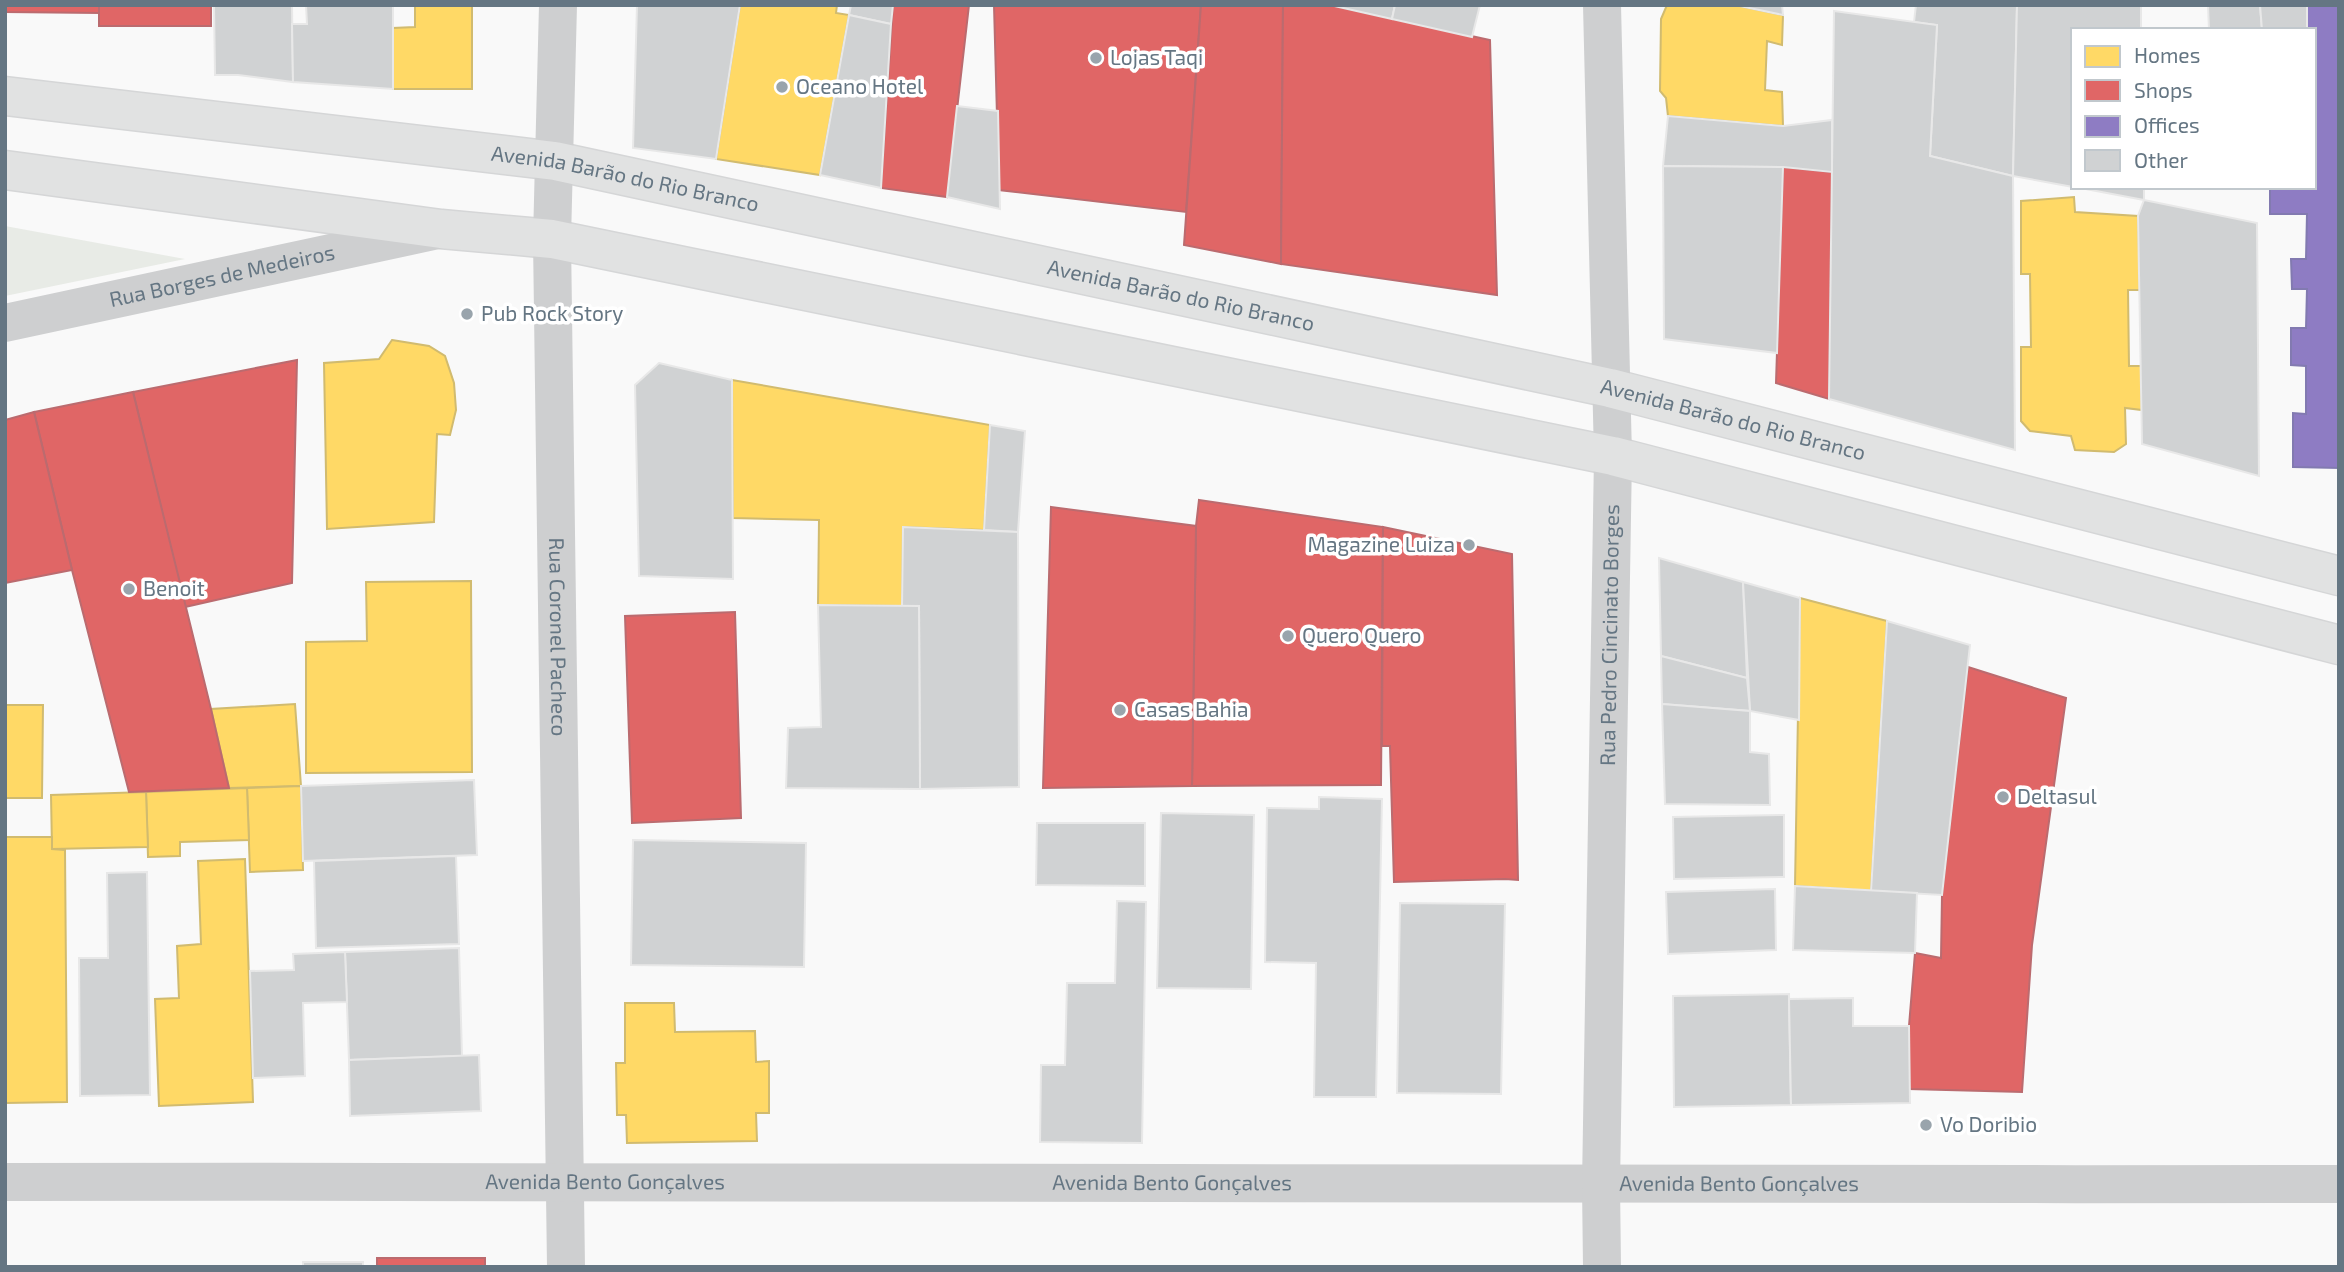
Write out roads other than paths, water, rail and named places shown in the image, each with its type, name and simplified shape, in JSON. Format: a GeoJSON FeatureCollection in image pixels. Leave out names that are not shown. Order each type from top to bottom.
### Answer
{"type":"FeatureCollection","features":[{"type":"Feature","properties":{"kind":"main road","name":"Avenida Barão do Rio Branco"},"geometry":{"type":"LineString","coordinates":[[5,96],[555,161],[1610,388],[2339,576]]}},
{"type":"Feature","properties":{"kind":"main road"},"geometry":{"type":"LineString","coordinates":[[5,170],[441,229],[552,239],[1613,456],[2339,645]]}},
{"type":"Feature","properties":{"kind":"street","name":"Rua Coronel Pacheco"},"geometry":{"type":"LineString","coordinates":[[558,5],[552,239],[566,1267]]}},
{"type":"Feature","properties":{"kind":"street","name":"Rua Pedro Cincinato Borges"},"geometry":{"type":"LineString","coordinates":[[1602,5],[1613,456],[1601,1185],[1602,1267]]}},
{"type":"Feature","properties":{"kind":"street","name":"Rua Borges de Medeiros"},"geometry":{"type":"LineString","coordinates":[[5,323],[441,229]]}},
{"type":"Feature","properties":{"kind":"street","name":"Avenida Bento Gonçalves"},"geometry":{"type":"LineString","coordinates":[[5,1182],[2339,1184]]}},
{"type":"Feature","properties":{"kind":"place","name":"Lojas Taqi"},"geometry":{"type":"Point","coordinates":[1096,58]}},
{"type":"Feature","properties":{"kind":"place","name":"Oceano Hotel"},"geometry":{"type":"Point","coordinates":[782,87]}},
{"type":"Feature","properties":{"kind":"place","name":"Pub Rock Story"},"geometry":{"type":"Point","coordinates":[467,314]}},
{"type":"Feature","properties":{"kind":"place","name":"Magazine Luiza"},"geometry":{"type":"Point","coordinates":[1469,545]}},
{"type":"Feature","properties":{"kind":"place","name":"Benoit"},"geometry":{"type":"Point","coordinates":[129,589]}},
{"type":"Feature","properties":{"kind":"place","name":"Quero Quero"},"geometry":{"type":"Point","coordinates":[1288,636]}},
{"type":"Feature","properties":{"kind":"place","name":"Casas Bahia"},"geometry":{"type":"Point","coordinates":[1120,710]}},
{"type":"Feature","properties":{"kind":"place","name":"Deltasul"},"geometry":{"type":"Point","coordinates":[2003,797]}},
{"type":"Feature","properties":{"kind":"place","name":"Vo Doribio"},"geometry":{"type":"Point","coordinates":[1926,1125]}}]}
